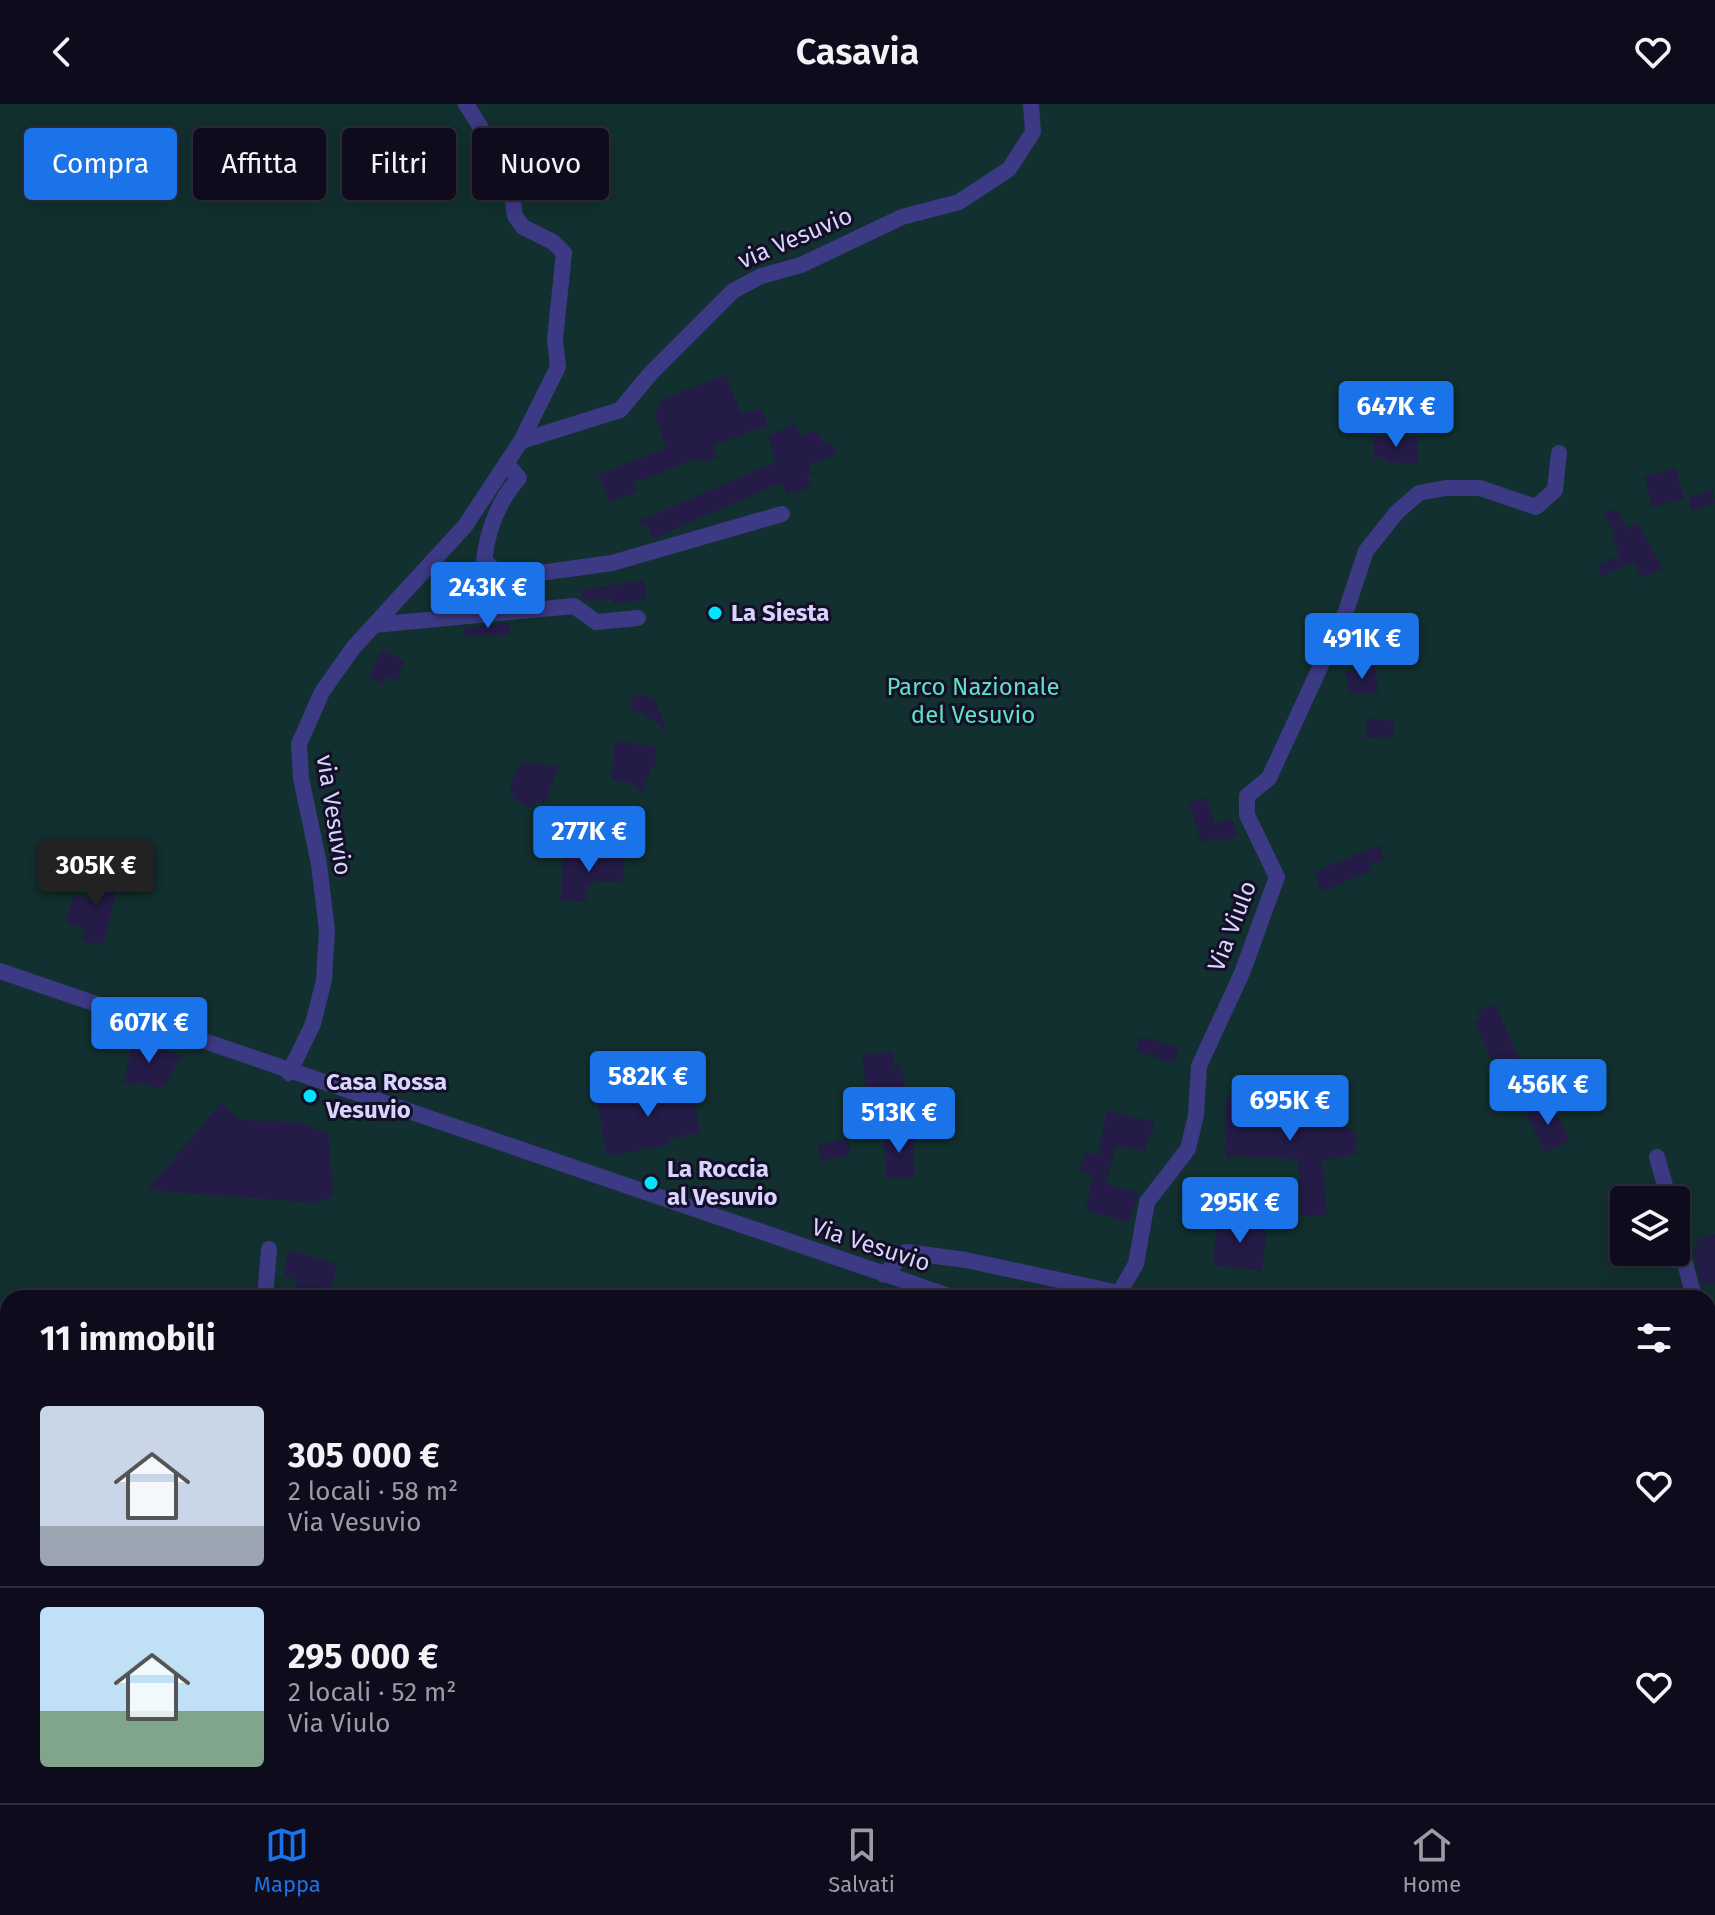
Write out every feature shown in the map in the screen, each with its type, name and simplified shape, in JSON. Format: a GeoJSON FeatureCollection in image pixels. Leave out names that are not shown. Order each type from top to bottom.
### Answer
{"type":"FeatureCollection","features":[{"type":"Feature","properties":{"kind":"street","name":"via Vesuvio"},"geometry":{"type":"LineString","coordinates":[[289,1073],[313,1024],[324,980],[327,930],[319,864],[301,778],[299,744],[322,692],[374,625],[465,526],[521,441],[558,367],[555,339],[564,253],[553,242],[523,227],[515,216],[509,173],[466,104]]}},
{"type":"Feature","properties":{"kind":"street","name":"via Vesuvio"},"geometry":{"type":"LineString","coordinates":[[521,441],[620,410],[651,373],[733,291],[761,276],[801,265],[902,217],[959,202],[1009,169],[1033,132],[1031,104]]}},
{"type":"Feature","properties":{"kind":"street","name":"Via Viulo"},"geometry":{"type":"LineString","coordinates":[[1121,1290],[1136,1264],[1147,1202],[1188,1149],[1196,1115],[1199,1066],[1242,973],[1277,877],[1247,815],[1247,796],[1269,778],[1346,611],[1366,551],[1397,512],[1419,493],[1446,488],[1480,488],[1509,501],[1536,507],[1555,490],[1559,453]]}},
{"type":"Feature","properties":{"kind":"street"},"geometry":{"type":"LineString","coordinates":[[506,463],[519,478],[503,496],[486,541],[484,560],[503,578],[612,563],[782,514]]}},
{"type":"Feature","properties":{"kind":"street"},"geometry":{"type":"LineString","coordinates":[[374,625],[574,606],[596,622],[638,618]]}},
{"type":"Feature","properties":{"kind":"street","name":"Via Vesuvio"},"geometry":{"type":"LineString","coordinates":[[0,971],[289,1073],[930,1290]]}},
{"type":"Feature","properties":{"kind":"street"},"geometry":{"type":"LineString","coordinates":[[1657,1157],[1665,1186]]}},
{"type":"Feature","properties":{"kind":"street"},"geometry":{"type":"LineString","coordinates":[[266,1290],[269,1249]]}},
{"type":"Feature","properties":{"kind":"street","name":"Via Viulo"},"geometry":{"type":"LineString","coordinates":[[884,1275],[906,1252],[966,1260],[1105,1290]]}},
{"type":"Feature","properties":{"kind":"street"},"geometry":{"type":"LineString","coordinates":[[1686,1266],[1692,1290]]}},
{"type":"Feature","properties":{"kind":"green space","name":"Parco Nazionale del Vesuvio"},"geometry":{"type":"Polygon","coordinates":[[[0,104],[1715,104],[1715,1290],[0,1290],[0,104]]]}},
{"type":"Feature","properties":{"kind":"building"},"geometry":{"type":"Polygon","coordinates":[[[725,375],[742,414],[762,408],[768,425],[713,446],[717,457],[702,462],[700,458],[633,483],[637,492],[609,503],[598,475],[666,448],[655,414],[661,400],[725,375]]]}},
{"type":"Feature","properties":{"kind":"building"},"geometry":{"type":"Polygon","coordinates":[[[795,423],[801,436],[816,430],[823,442],[832,443],[837,454],[809,465],[812,474],[806,476],[810,487],[787,495],[782,482],[653,539],[648,527],[636,522],[776,462],[768,436],[795,423]]]}},
{"type":"Feature","properties":{"kind":"building"},"geometry":{"type":"Polygon","coordinates":[[[1373,437],[1418,437],[1417,463],[1386,463],[1385,457],[1373,457],[1373,437]]]}},
{"type":"Feature","properties":{"kind":"building"},"geometry":{"type":"Polygon","coordinates":[[[1676,468],[1684,499],[1652,507],[1644,476],[1676,468]]]}},
{"type":"Feature","properties":{"kind":"building"},"geometry":{"type":"Polygon","coordinates":[[[1713,490],[1715,503],[1691,511],[1689,497],[1713,490]]]}},
{"type":"Feature","properties":{"kind":"building"},"geometry":{"type":"Polygon","coordinates":[[[1615,508],[1627,529],[1638,523],[1662,568],[1642,578],[1634,562],[1601,576],[1597,566],[1620,555],[1612,538],[1616,536],[1604,515],[1615,508]]]}},
{"type":"Feature","properties":{"kind":"building"},"geometry":{"type":"Polygon","coordinates":[[[644,580],[646,599],[613,604],[613,599],[582,599],[582,590],[644,580]]]}},
{"type":"Feature","properties":{"kind":"building"},"geometry":{"type":"Polygon","coordinates":[[[509,623],[510,635],[463,636],[463,628],[509,623]]]}},
{"type":"Feature","properties":{"kind":"building"},"geometry":{"type":"Polygon","coordinates":[[[382,650],[405,662],[397,681],[387,676],[383,684],[369,677],[382,650]]]}},
{"type":"Feature","properties":{"kind":"building"},"geometry":{"type":"Polygon","coordinates":[[[1375,666],[1378,693],[1348,694],[1346,672],[1375,666]]]}},
{"type":"Feature","properties":{"kind":"building"},"geometry":{"type":"Polygon","coordinates":[[[644,695],[655,699],[667,731],[640,711],[632,711],[632,697],[644,695]]]}},
{"type":"Feature","properties":{"kind":"building"},"geometry":{"type":"Polygon","coordinates":[[[1367,718],[1394,721],[1394,737],[1366,738],[1367,718]]]}},
{"type":"Feature","properties":{"kind":"building"},"geometry":{"type":"Polygon","coordinates":[[[615,741],[655,747],[656,763],[650,770],[643,793],[632,783],[611,779],[615,741]]]}},
{"type":"Feature","properties":{"kind":"building"},"geometry":{"type":"Polygon","coordinates":[[[528,762],[558,767],[545,804],[537,801],[533,808],[516,801],[510,789],[516,769],[528,762]]]}},
{"type":"Feature","properties":{"kind":"building"},"geometry":{"type":"Polygon","coordinates":[[[1206,798],[1215,824],[1232,819],[1237,836],[1219,842],[1217,838],[1201,842],[1189,803],[1206,798]]]}},
{"type":"Feature","properties":{"kind":"building"},"geometry":{"type":"Polygon","coordinates":[[[1379,845],[1384,860],[1372,864],[1371,871],[1321,892],[1315,872],[1379,845]]]}},
{"type":"Feature","properties":{"kind":"building"},"geometry":{"type":"Polygon","coordinates":[[[602,854],[625,855],[623,882],[593,882],[593,886],[588,886],[587,902],[561,901],[563,855],[602,857],[602,854]]]}},
{"type":"Feature","properties":{"kind":"building"},"geometry":{"type":"Polygon","coordinates":[[[99,870],[126,876],[117,889],[105,940],[99,945],[82,941],[85,929],[65,923],[74,895],[93,900],[99,870]]]}},
{"type":"Feature","properties":{"kind":"building"},"geometry":{"type":"Polygon","coordinates":[[[1495,1004],[1520,1061],[1499,1073],[1474,1023],[1480,1020],[1477,1012],[1495,1004]]]}},
{"type":"Feature","properties":{"kind":"building"},"geometry":{"type":"Polygon","coordinates":[[[1140,1037],[1179,1047],[1174,1063],[1136,1051],[1140,1037]]]}},
{"type":"Feature","properties":{"kind":"building"},"geometry":{"type":"Polygon","coordinates":[[[130,1039],[180,1056],[166,1085],[157,1088],[137,1082],[135,1086],[123,1081],[130,1057],[130,1039]]]}},
{"type":"Feature","properties":{"kind":"building"},"geometry":{"type":"Polygon","coordinates":[[[893,1052],[894,1065],[900,1065],[909,1100],[868,1110],[862,1054],[893,1052]]]}},
{"type":"Feature","properties":{"kind":"building"},"geometry":{"type":"Polygon","coordinates":[[[692,1084],[700,1133],[668,1139],[669,1145],[607,1156],[597,1100],[692,1084]]]}},
{"type":"Feature","properties":{"kind":"building"},"geometry":{"type":"Polygon","coordinates":[[[1279,1093],[1272,1117],[1336,1109],[1346,1130],[1351,1128],[1358,1142],[1353,1144],[1358,1153],[1322,1161],[1327,1215],[1301,1215],[1298,1159],[1260,1155],[1253,1159],[1240,1155],[1228,1159],[1225,1152],[1226,1102],[1230,1095],[1242,1102],[1257,1103],[1279,1093]]]}},
{"type":"Feature","properties":{"kind":"building"},"geometry":{"type":"Polygon","coordinates":[[[1549,1100],[1570,1140],[1546,1153],[1526,1114],[1549,1100]]]}},
{"type":"Feature","properties":{"kind":"building"},"geometry":{"type":"Polygon","coordinates":[[[221,1103],[240,1120],[298,1122],[328,1133],[333,1195],[318,1203],[148,1190],[221,1103]]]}},
{"type":"Feature","properties":{"kind":"building"},"geometry":{"type":"Polygon","coordinates":[[[1107,1110],[1155,1122],[1145,1151],[1116,1146],[1106,1184],[1139,1193],[1129,1222],[1086,1211],[1092,1175],[1079,1171],[1085,1152],[1098,1155],[1107,1110]]]}},
{"type":"Feature","properties":{"kind":"building"},"geometry":{"type":"Polygon","coordinates":[[[913,1132],[915,1176],[886,1179],[884,1134],[913,1132]]]}},
{"type":"Feature","properties":{"kind":"building"},"geometry":{"type":"Polygon","coordinates":[[[846,1138],[851,1154],[820,1162],[818,1146],[846,1138]]]}},
{"type":"Feature","properties":{"kind":"building"},"geometry":{"type":"Polygon","coordinates":[[[1218,1219],[1267,1226],[1262,1271],[1213,1265],[1218,1219]]]}},
{"type":"Feature","properties":{"kind":"building"},"geometry":{"type":"Polygon","coordinates":[[[1715,1234],[1715,1283],[1702,1286],[1693,1251],[1699,1248],[1696,1241],[1715,1234]]]}},
{"type":"Feature","properties":{"kind":"building"},"geometry":{"type":"Polygon","coordinates":[[[289,1250],[337,1264],[331,1289],[321,1286],[320,1290],[295,1288],[297,1280],[283,1274],[289,1250]]]}},
{"type":"Feature","properties":{"kind":"place","name":"La Siesta"},"geometry":{"type":"Point","coordinates":[715,613]}},
{"type":"Feature","properties":{"kind":"place","name":"Casa Rossa Vesuvio"},"geometry":{"type":"Point","coordinates":[310,1096]}},
{"type":"Feature","properties":{"kind":"place","name":"La Roccia al Vesuvio"},"geometry":{"type":"Point","coordinates":[651,1183]}}]}
